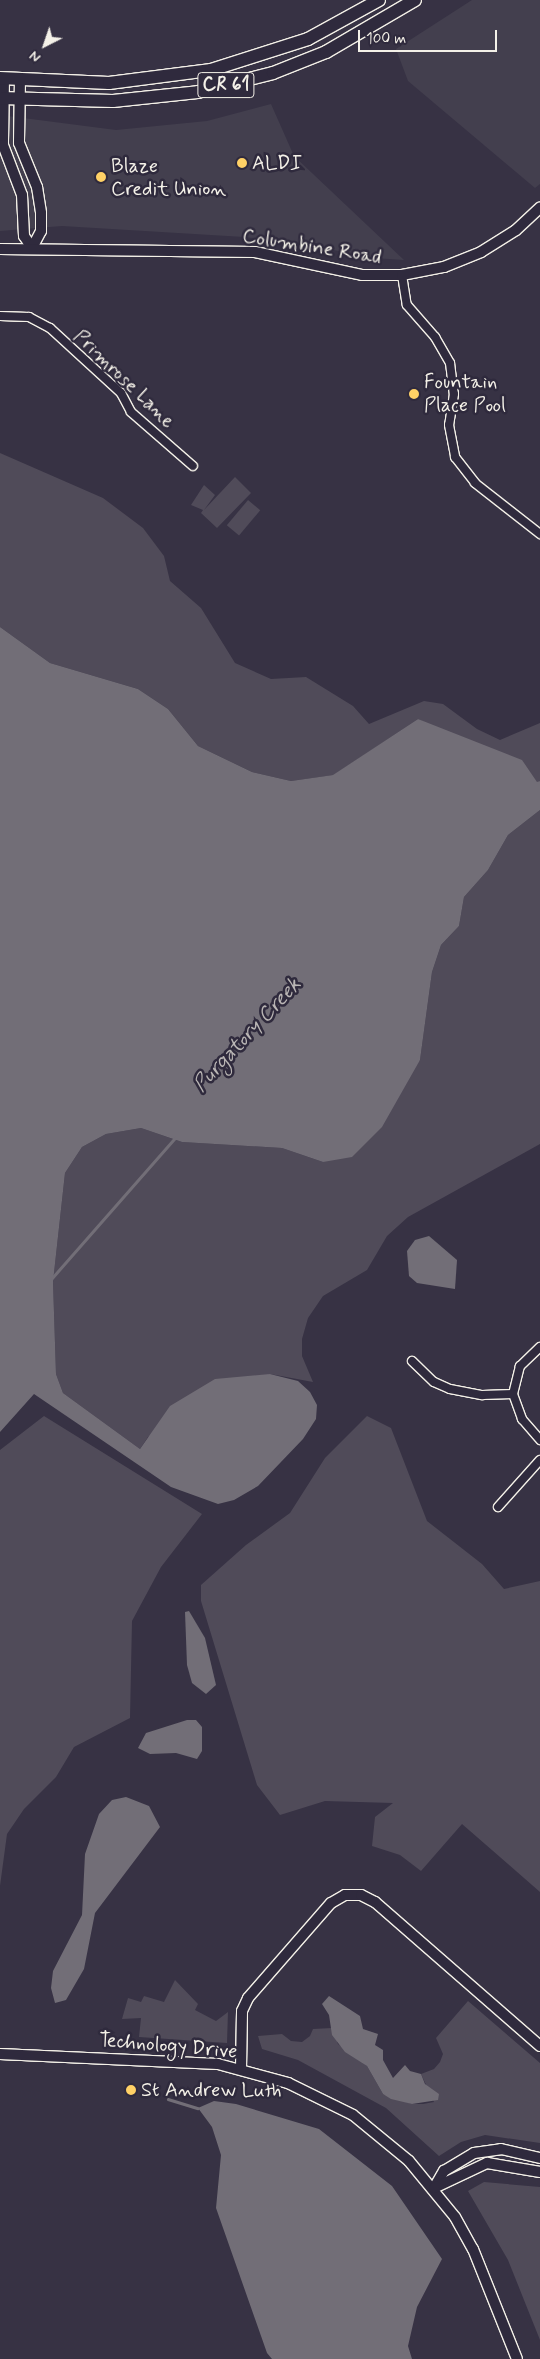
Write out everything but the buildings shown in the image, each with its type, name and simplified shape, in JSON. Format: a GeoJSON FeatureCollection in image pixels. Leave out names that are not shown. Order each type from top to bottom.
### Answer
{"type":"FeatureCollection","features":[{"type":"Feature","properties":{"kind":"main road","name":"CR 61"},"geometry":{"type":"LineString","coordinates":[[2,78],[134,81],[225,67],[308,39],[379,0]]}},
{"type":"Feature","properties":{"kind":"main road","name":"CR 61"},"geometry":{"type":"LineString","coordinates":[[2,98],[113,101],[198,92],[273,73],[326,52],[415,0]]}},
{"type":"Feature","properties":{"kind":"street"},"geometry":{"type":"LineString","coordinates":[[2,78],[3,145],[22,195],[24,236],[32,248],[41,232],[41,213],[37,187],[19,143],[20,78]]}},
{"type":"Feature","properties":{"kind":"street","name":"Columbine Road"},"geometry":{"type":"LineString","coordinates":[[0,249],[255,252],[362,275],[402,275],[444,268],[482,252],[510,234],[540,208]]}},
{"type":"Feature","properties":{"kind":"street"},"geometry":{"type":"LineString","coordinates":[[402,275],[407,305],[435,337],[450,363],[454,394],[449,425],[455,457],[476,483],[540,534]]}},
{"type":"Feature","properties":{"kind":"street","name":"Primrose Lane"},"geometry":{"type":"LineString","coordinates":[[0,316],[29,317],[50,328],[121,393],[131,412],[193,466]]}},
{"type":"Feature","properties":{"kind":"street"},"geometry":{"type":"LineString","coordinates":[[540,1347],[520,1366],[513,1394],[522,1420],[540,1440]]}},
{"type":"Feature","properties":{"kind":"street"},"geometry":{"type":"LineString","coordinates":[[412,1362],[434,1382],[450,1389],[482,1395],[513,1394]]}},
{"type":"Feature","properties":{"kind":"street"},"geometry":{"type":"LineString","coordinates":[[498,1507],[540,1460]]}},
{"type":"Feature","properties":{"kind":"street"},"geometry":{"type":"LineString","coordinates":[[240,2069],[242,2011],[248,1998],[331,1903],[345,1894],[361,1895],[375,1902],[540,2046]]}},
{"type":"Feature","properties":{"kind":"street","name":"Technology Drive"},"geometry":{"type":"LineString","coordinates":[[0,2054],[182,2061],[240,2069],[288,2083],[353,2115],[402,2155],[434,2188],[473,2249],[517,2359]]}},
{"type":"Feature","properties":{"kind":"street"},"geometry":{"type":"LineString","coordinates":[[434,2188],[444,2171],[474,2153],[501,2149],[540,2158]]}},
{"type":"Feature","properties":{"kind":"street"},"geometry":{"type":"LineString","coordinates":[[434,2188],[453,2182],[469,2170],[487,2163],[540,2172]]}},
{"type":"Feature","properties":{"kind":"shaded area"},"geometry":{"type":"Polygon","coordinates":[[[472,0],[540,0],[540,184],[535,188],[408,81],[396,49],[472,0]]]}},
{"type":"Feature","properties":{"kind":"shaded area"},"geometry":{"type":"Polygon","coordinates":[[[271,104],[294,156],[404,260],[374,258],[293,242],[244,237],[62,226],[0,231],[0,115],[116,130],[207,121],[271,104]]]}},
{"type":"Feature","properties":{"kind":"shaded area"},"geometry":{"type":"Polygon","coordinates":[[[0,453],[103,498],[143,528],[164,556],[170,581],[201,608],[235,663],[271,679],[306,677],[353,706],[369,724],[424,701],[443,704],[477,729],[500,740],[540,723],[540,781],[537,783],[418,719],[334,775],[291,781],[252,772],[198,746],[168,709],[138,689],[50,663],[0,627],[0,453]]]}},
{"type":"Feature","properties":{"kind":"shaded area"},"geometry":{"type":"Polygon","coordinates":[[[235,477],[251,493],[217,528],[201,513],[203,510],[191,505],[204,485],[215,495],[204,510],[235,477]]]}},
{"type":"Feature","properties":{"kind":"shaded area"},"geometry":{"type":"Polygon","coordinates":[[[248,500],[260,510],[239,536],[227,525],[248,500]]]}},
{"type":"Feature","properties":{"kind":"shaded area"},"geometry":{"type":"Polygon","coordinates":[[[540,810],[540,1144],[408,1217],[387,1236],[367,1270],[323,1296],[308,1318],[302,1339],[302,1356],[313,1382],[270,1374],[148,1437],[140,1449],[63,1393],[56,1374],[53,1282],[65,1173],[82,1147],[106,1134],[141,1128],[182,1142],[282,1148],[323,1162],[420,1060],[432,972],[441,945],[459,926],[464,897],[488,870],[508,835],[540,810]]]}},
{"type":"Feature","properties":{"kind":"shaded area"},"geometry":{"type":"Polygon","coordinates":[[[44,1416],[202,1514],[161,1567],[132,1621],[130,1718],[74,1747],[56,1777],[24,1809],[7,1834],[0,1886],[0,1450],[44,1416]]]}},
{"type":"Feature","properties":{"kind":"shaded area"},"geometry":{"type":"Polygon","coordinates":[[[367,1416],[391,1428],[427,1521],[482,1564],[504,1589],[540,1581],[540,1892],[462,1824],[421,1871],[400,1855],[372,1846],[375,1817],[393,1803],[325,1801],[280,1815],[257,1785],[201,1601],[201,1585],[246,1545],[290,1513],[325,1458],[367,1416]]]}},
{"type":"Feature","properties":{"kind":"shaded area"},"geometry":{"type":"Polygon","coordinates":[[[175,1980],[198,2004],[195,2010],[216,2021],[228,2012],[227,2043],[139,2037],[141,2018],[122,2019],[128,1998],[141,2002],[144,1996],[164,2002],[175,1980]]]}},
{"type":"Feature","properties":{"kind":"shaded area"},"geometry":{"type":"Polygon","coordinates":[[[468,2001],[540,2063],[540,2143],[485,2135],[461,2142],[439,2156],[386,2108],[298,2060],[262,2049],[258,2036],[282,2034],[291,2041],[302,2042],[310,2036],[313,2029],[332,2028],[338,2044],[367,2066],[383,2094],[412,2104],[423,2104],[434,2102],[421,2074],[434,2069],[440,2062],[443,2054],[436,2038],[468,2001]]]}},
{"type":"Feature","properties":{"kind":"shaded area"},"geometry":{"type":"Polygon","coordinates":[[[484,2182],[540,2187],[540,2340],[508,2260],[468,2191],[484,2182]]]}},
{"type":"Feature","properties":{"kind":"water"},"geometry":{"type":"Polygon","coordinates":[[[0,627],[50,663],[138,689],[168,709],[198,746],[252,772],[291,781],[333,775],[418,719],[522,760],[537,782],[540,781],[540,810],[508,835],[488,870],[464,897],[459,926],[441,945],[432,972],[420,1060],[382,1127],[352,1157],[323,1162],[282,1148],[182,1142],[141,1128],[106,1134],[82,1147],[65,1173],[53,1282],[56,1374],[63,1393],[140,1449],[170,1406],[215,1379],[270,1374],[298,1381],[310,1392],[317,1405],[316,1419],[303,1439],[258,1486],[234,1500],[218,1504],[171,1487],[34,1394],[0,1432],[0,627]]]}},
{"type":"Feature","properties":{"kind":"water"},"geometry":{"type":"Polygon","coordinates":[[[429,1236],[457,1260],[455,1289],[417,1283],[409,1276],[407,1251],[415,1240],[429,1236]]]}},
{"type":"Feature","properties":{"kind":"water"},"geometry":{"type":"Polygon","coordinates":[[[189,1611],[205,1638],[216,1685],[206,1694],[192,1683],[187,1665],[185,1612],[189,1611]]]}},
{"type":"Feature","properties":{"kind":"water"},"geometry":{"type":"Polygon","coordinates":[[[187,1720],[196,1720],[202,1727],[202,1751],[197,1759],[176,1753],[150,1754],[138,1748],[146,1733],[187,1720]]]}},
{"type":"Feature","properties":{"kind":"water"},"geometry":{"type":"Polygon","coordinates":[[[126,1797],[149,1806],[160,1827],[95,1913],[84,1969],[66,2000],[55,2003],[51,1988],[53,1971],[82,1915],[85,1854],[99,1814],[112,1800],[126,1797]]]}},
{"type":"Feature","properties":{"kind":"water"},"geometry":{"type":"Polygon","coordinates":[[[329,1996],[360,2016],[363,2029],[378,2034],[375,2045],[383,2050],[383,2060],[393,2078],[405,2065],[410,2071],[421,2074],[425,2084],[439,2094],[438,2100],[412,2104],[391,2099],[383,2094],[367,2066],[345,2052],[332,2035],[329,2015],[322,2004],[329,1996]]]}},
{"type":"Feature","properties":{"kind":"water"},"geometry":{"type":"Polygon","coordinates":[[[214,2101],[236,2104],[319,2129],[392,2186],[442,2259],[417,2307],[408,2346],[412,2359],[272,2359],[267,2353],[216,2208],[221,2155],[212,2127],[198,2108],[214,2101]]]}},
{"type":"Feature","properties":{"kind":"waterway","name":"Purgatory Creek"},"geometry":{"type":"LineString","coordinates":[[52,1278],[175,1138]]}},
{"type":"Feature","properties":{"kind":"waterway"},"geometry":{"type":"LineString","coordinates":[[168,2099],[198,2108]]}},
{"type":"Feature","properties":{"kind":"place","name":"ALDI"},"geometry":{"type":"Point","coordinates":[242,163]}},
{"type":"Feature","properties":{"kind":"place","name":"Blaze Credit Union"},"geometry":{"type":"Point","coordinates":[101,177]}},
{"type":"Feature","properties":{"kind":"place","name":"Fountain Place Pool"},"geometry":{"type":"Point","coordinates":[414,394]}},
{"type":"Feature","properties":{"kind":"place","name":"St Andrew Luth"},"geometry":{"type":"Point","coordinates":[131,2090]}}]}
